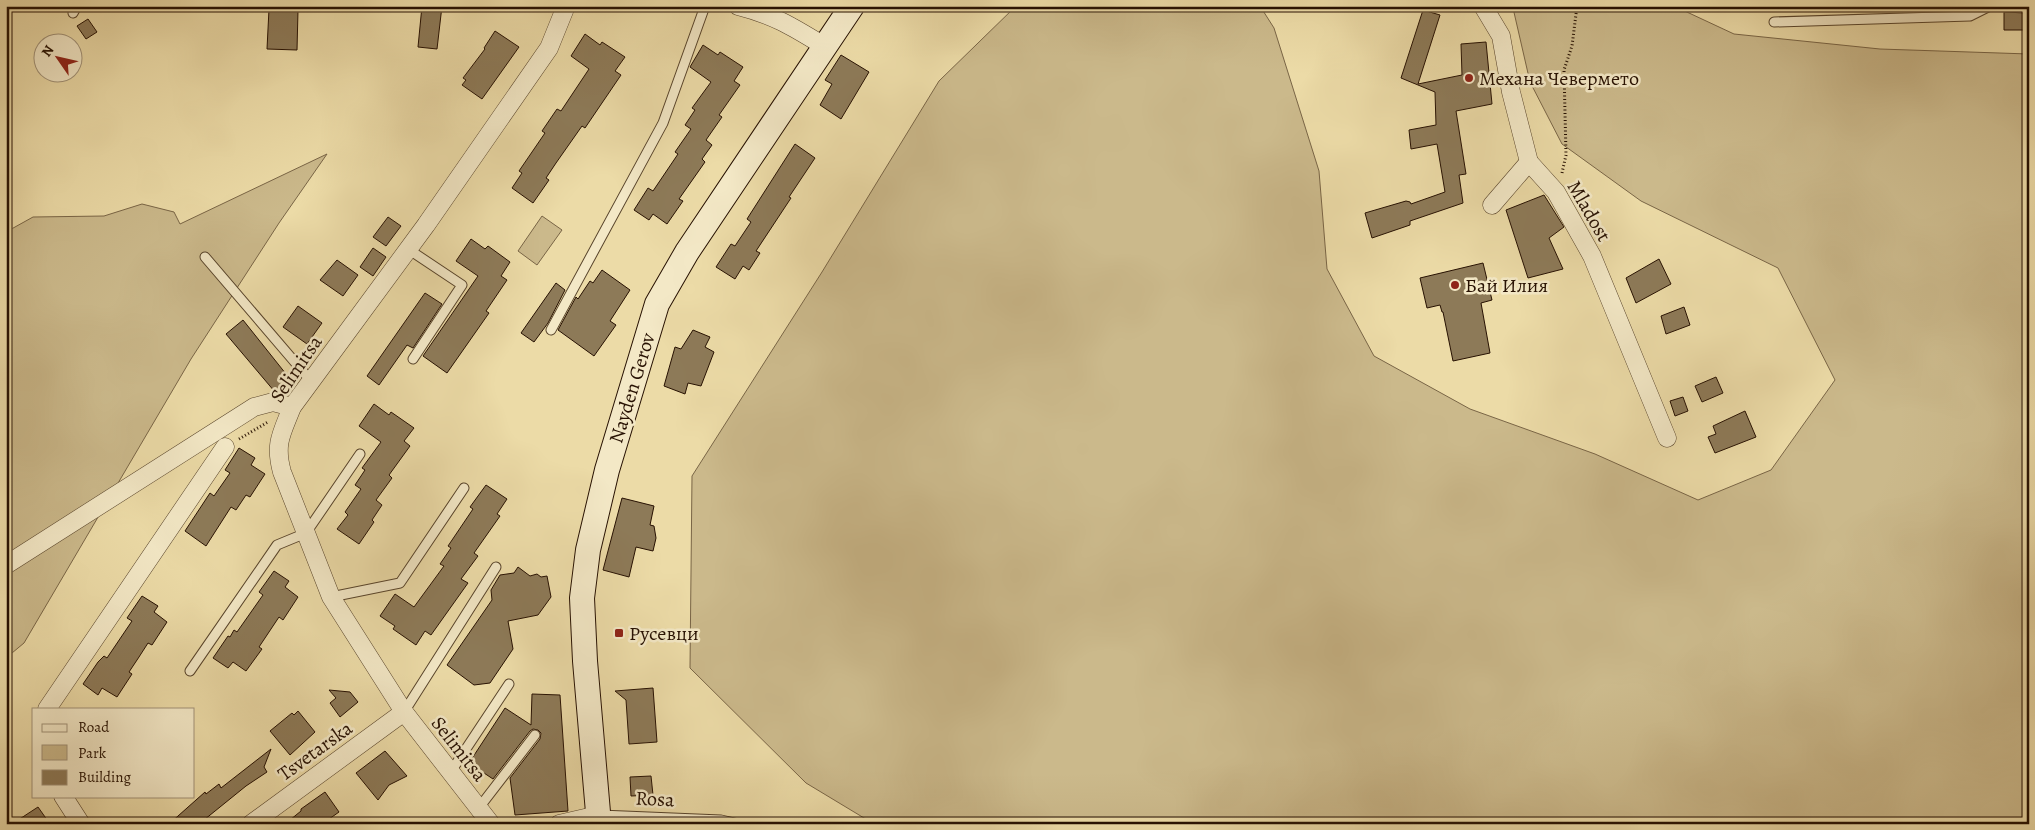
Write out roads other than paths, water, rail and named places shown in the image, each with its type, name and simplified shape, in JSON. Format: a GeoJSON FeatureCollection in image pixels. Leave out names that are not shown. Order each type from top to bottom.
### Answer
{"type":"FeatureCollection","features":[{"type":"Feature","properties":{"kind":"street","name":"Selimitsa"},"geometry":{"type":"LineString","coordinates":[[491,824],[404,712],[331,597],[278,456],[279,441],[292,407],[408,249],[550,48],[566,6]]}},
{"type":"Feature","properties":{"kind":"street"},"geometry":{"type":"LineString","coordinates":[[738,6],[759,11],[784,21],[824,46]]}},
{"type":"Feature","properties":{"kind":"street","name":"Nayden Gerov"},"geometry":{"type":"LineString","coordinates":[[598,819],[585,661],[582,598],[588,550],[607,470],[657,304],[687,252],[852,6]]}},
{"type":"Feature","properties":{"kind":"street","name":"Mladost"},"geometry":{"type":"LineString","coordinates":[[1483,6],[1501,36],[1511,92],[1529,162],[1556,192],[1592,256],[1667,438]]}},
{"type":"Feature","properties":{"kind":"street"},"geometry":{"type":"LineString","coordinates":[[1492,205],[1529,162]]}},
{"type":"Feature","properties":{"kind":"street"},"geometry":{"type":"LineString","coordinates":[[6,565],[254,407],[273,402],[292,407]]}},
{"type":"Feature","properties":{"kind":"street"},"geometry":{"type":"LineString","coordinates":[[48,708],[225,447]]}},
{"type":"Feature","properties":{"kind":"street","name":"Tsvetarska"},"geometry":{"type":"LineString","coordinates":[[250,824],[404,712]]}},
{"type":"Feature","properties":{"kind":"street"},"geometry":{"type":"LineString","coordinates":[[65,798],[81,824]]}},
{"type":"Feature","properties":{"kind":"street"},"geometry":{"type":"LineString","coordinates":[[559,824],[598,819]]}},
{"type":"Feature","properties":{"kind":"lane"},"geometry":{"type":"LineString","coordinates":[[551,330],[663,123],[705,6]]}},
{"type":"Feature","properties":{"kind":"lane"},"geometry":{"type":"LineString","coordinates":[[1774,22],[1970,16],[1990,6]]}},
{"type":"Feature","properties":{"kind":"lane"},"geometry":{"type":"LineString","coordinates":[[408,249],[462,285],[413,359]]}},
{"type":"Feature","properties":{"kind":"lane"},"geometry":{"type":"LineString","coordinates":[[205,258],[311,381]]}},
{"type":"Feature","properties":{"kind":"lane"},"geometry":{"type":"LineString","coordinates":[[190,671],[277,545],[306,534],[360,454]]}},
{"type":"Feature","properties":{"kind":"lane"},"geometry":{"type":"LineString","coordinates":[[331,597],[400,583],[464,488]]}},
{"type":"Feature","properties":{"kind":"lane"},"geometry":{"type":"LineString","coordinates":[[404,712],[496,567]]}},
{"type":"Feature","properties":{"kind":"lane"},"geometry":{"type":"LineString","coordinates":[[450,773],[509,684]]}},
{"type":"Feature","properties":{"kind":"lane"},"geometry":{"type":"LineString","coordinates":[[478,809],[535,735]]}},
{"type":"Feature","properties":{"kind":"lane","name":"Rosa"},"geometry":{"type":"LineString","coordinates":[[598,819],[721,820],[739,824]]}},
{"type":"Feature","properties":{"kind":"place","name":"Механа Чевермето"},"geometry":{"type":"Point","coordinates":[1469,78]}},
{"type":"Feature","properties":{"kind":"place","name":"Бай Илия"},"geometry":{"type":"Point","coordinates":[1455,285]}},
{"type":"Feature","properties":{"kind":"place","name":"Русевци"},"geometry":{"type":"Point","coordinates":[619,633]}}]}
